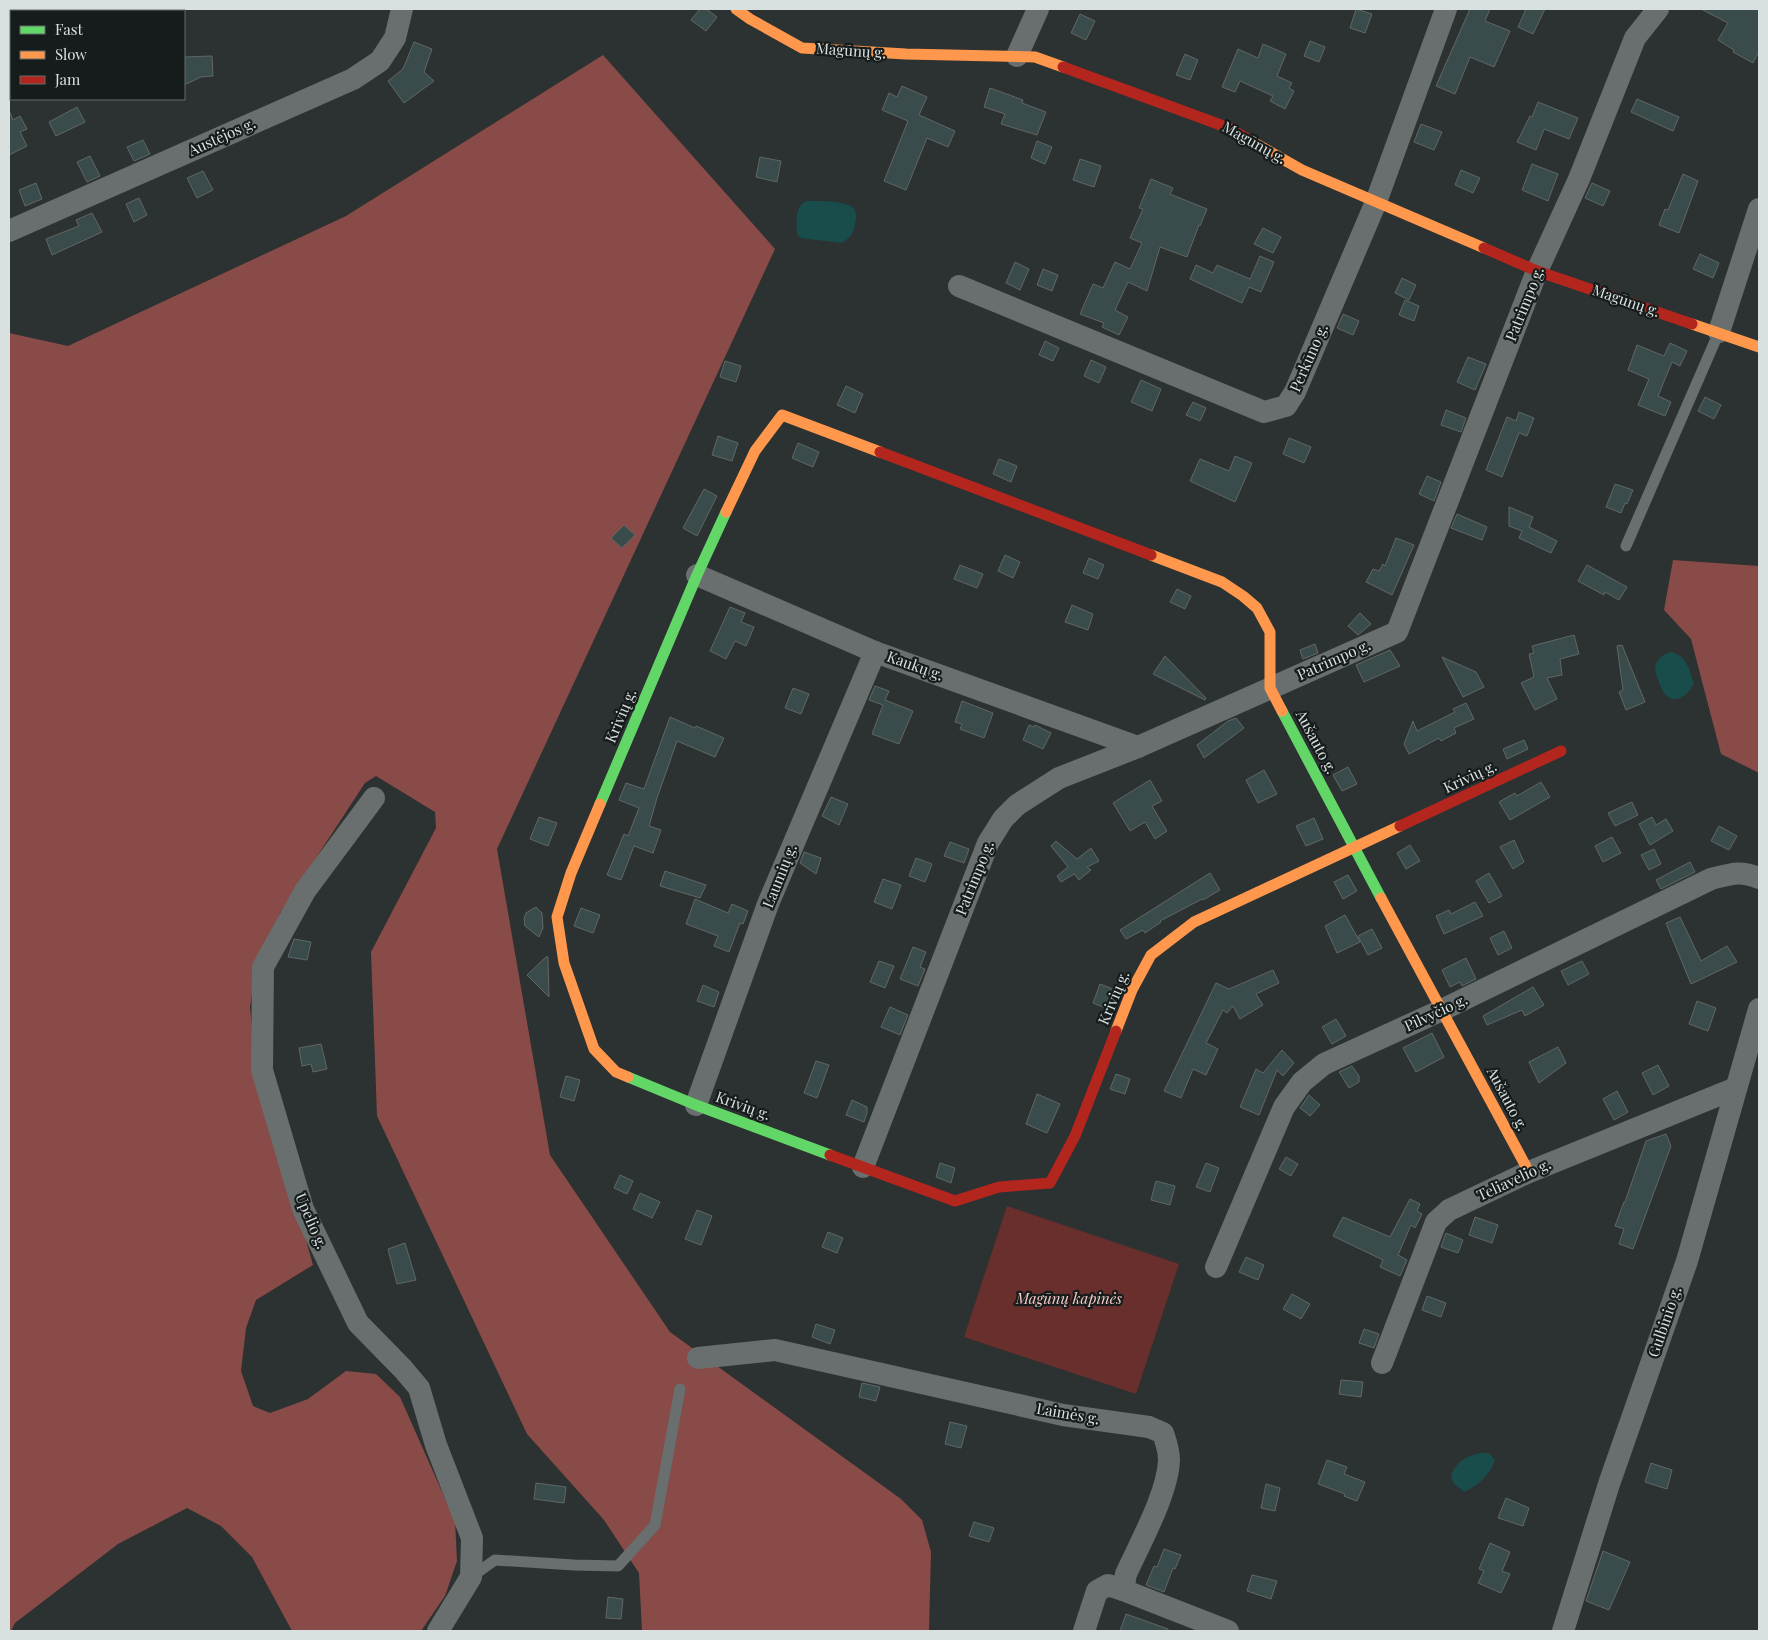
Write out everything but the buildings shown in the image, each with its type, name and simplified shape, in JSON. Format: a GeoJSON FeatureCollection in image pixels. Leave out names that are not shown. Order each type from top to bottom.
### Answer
{"type":"FeatureCollection","features":[{"type":"Feature","properties":{"kind":"street","name":"Austėjos g."},"geometry":{"type":"LineString","coordinates":[[9,231],[353,79],[380,60],[395,38],[402,9]]}},
{"type":"Feature","properties":{"kind":"street"},"geometry":{"type":"LineString","coordinates":[[1017,56],[1038,9]]}},
{"type":"Feature","properties":{"kind":"street","name":"Perkūno g."},"geometry":{"type":"LineString","coordinates":[[958,286],[1264,412],[1286,406],[1295,392],[1376,202],[1446,9]]}},
{"type":"Feature","properties":{"kind":"street","name":"Patrimpo g."},"geometry":{"type":"LineString","coordinates":[[864,1167],[988,843],[1003,819],[1017,805],[1059,778],[1138,747],[1397,632],[1537,271],[1579,179],[1636,38],[1658,9]]}},
{"type":"Feature","properties":{"kind":"street","name":"Magūnų g."},"geometry":{"type":"LineString","coordinates":[[747,12],[802,48],[906,54],[1034,57],[1229,128],[1302,170],[1537,271],[1759,347]]}},
{"type":"Feature","properties":{"kind":"street"},"geometry":{"type":"LineString","coordinates":[[1718,332],[1759,209]]}},
{"type":"Feature","properties":{"kind":"street","name":"Krivių g."},"geometry":{"type":"LineString","coordinates":[[957,482],[782,415],[755,452],[697,575],[571,873],[557,917],[564,963],[594,1049],[616,1072],[696,1105],[955,1201],[999,1186],[1050,1183],[1074,1136],[1132,990],[1151,955],[1194,922],[1561,751]]}},
{"type":"Feature","properties":{"kind":"street","name":"Aušauto g."},"geometry":{"type":"LineString","coordinates":[[957,482],[1222,582],[1257,608],[1270,632],[1270,688],[1529,1172]]}},
{"type":"Feature","properties":{"kind":"street","name":"Kaukų g."},"geometry":{"type":"LineString","coordinates":[[697,575],[875,652],[1138,747]]}},
{"type":"Feature","properties":{"kind":"street","name":"Laumių g."},"geometry":{"type":"LineString","coordinates":[[696,1105],[768,904],[875,652]]}},
{"type":"Feature","properties":{"kind":"street","name":"Upelio g."},"geometry":{"type":"LineString","coordinates":[[374,798],[305,891],[263,967],[262,1070],[302,1208],[358,1323],[419,1388],[436,1445],[472,1538],[471,1577],[438,1631]]}},
{"type":"Feature","properties":{"kind":"street","name":"Pilvyčio g."},"geometry":{"type":"LineString","coordinates":[[1216,1267],[1284,1107],[1302,1082],[1324,1064],[1442,1010],[1712,879],[1745,872],[1759,878]]}},
{"type":"Feature","properties":{"kind":"street","name":"Gulbinio g."},"geometry":{"type":"LineString","coordinates":[[1563,1631],[1609,1484],[1687,1261],[1736,1088],[1756,1036],[1759,1010]]}},
{"type":"Feature","properties":{"kind":"street","name":"Teliavelio g."},"geometry":{"type":"LineString","coordinates":[[1382,1363],[1436,1222],[1450,1210],[1529,1172],[1736,1088]]}},
{"type":"Feature","properties":{"kind":"street","name":"Laimės g."},"geometry":{"type":"LineString","coordinates":[[698,1358],[776,1350],[1063,1415],[1148,1427],[1163,1434],[1168,1446],[1169,1459],[1165,1485],[1126,1574],[1122,1590]]}},
{"type":"Feature","properties":{"kind":"street"},"geometry":{"type":"LineString","coordinates":[[1084,1631],[1097,1591],[1108,1585],[1228,1631]]}},
{"type":"Feature","properties":{"kind":"lane"},"geometry":{"type":"LineString","coordinates":[[1626,546],[1718,332]]}},
{"type":"Feature","properties":{"kind":"lane"},"geometry":{"type":"LineString","coordinates":[[471,1577],[495,1560],[618,1566],[655,1525],[680,1389]]}},
{"type":"Feature","properties":{"kind":"green space","name":"Magūnų kapinės"},"geometry":{"type":"Polygon","coordinates":[[[1007,1206],[1179,1264],[1136,1394],[964,1337],[1007,1206]]]}},
{"type":"Feature","properties":{"kind":"shaded area"},"geometry":{"type":"Polygon","coordinates":[[[603,55],[775,249],[497,849],[550,1155],[670,1332],[901,1499],[922,1520],[931,1552],[929,1631],[642,1631],[639,1573],[604,1520],[527,1434],[377,1116],[371,952],[436,828],[435,812],[376,776],[365,783],[280,913],[256,968],[250,1007],[255,1059],[313,1265],[256,1300],[246,1328],[241,1371],[253,1406],[270,1413],[308,1399],[346,1371],[376,1374],[400,1397],[455,1521],[457,1561],[445,1596],[421,1631],[292,1631],[252,1557],[221,1526],[187,1508],[118,1544],[15,1623],[11,1631],[9,1631],[9,333],[68,346],[346,216],[603,55]]]}},
{"type":"Feature","properties":{"kind":"shaded area"},"geometry":{"type":"Polygon","coordinates":[[[1673,560],[1759,566],[1759,773],[1721,754],[1691,639],[1664,610],[1673,560]]]}},
{"type":"Feature","properties":{"kind":"water"},"geometry":{"type":"Polygon","coordinates":[[[807,201],[832,202],[851,206],[855,211],[856,219],[854,230],[849,238],[842,243],[800,238],[797,234],[797,215],[800,207],[807,201]]]}},
{"type":"Feature","properties":{"kind":"water"},"geometry":{"type":"Polygon","coordinates":[[[1671,652],[1684,660],[1689,668],[1694,684],[1689,691],[1678,699],[1673,699],[1665,693],[1655,672],[1655,666],[1659,659],[1671,652]]]}},
{"type":"Feature","properties":{"kind":"water"},"geometry":{"type":"Polygon","coordinates":[[[1480,1453],[1489,1453],[1495,1460],[1490,1471],[1483,1479],[1464,1492],[1453,1483],[1451,1474],[1463,1460],[1480,1453]]]}},
{"type":"Feature","properties":{"kind":"traffic: fast"},"geometry":{"type":"LineString","coordinates":[[600,804],[697,575],[726,512]]}},
{"type":"Feature","properties":{"kind":"traffic: fast"},"geometry":{"type":"LineString","coordinates":[[1282,711],[1381,898]]}},
{"type":"Feature","properties":{"kind":"traffic: fast"},"geometry":{"type":"LineString","coordinates":[[628,1077],[696,1105],[830,1155]]}},
{"type":"Feature","properties":{"kind":"traffic: slow"},"geometry":{"type":"LineString","coordinates":[[736,9],[802,48],[906,54],[1035,57],[1063,67]]}},
{"type":"Feature","properties":{"kind":"traffic: slow"},"geometry":{"type":"LineString","coordinates":[[1251,141],[1302,170],[1484,248]]}},
{"type":"Feature","properties":{"kind":"traffic: slow"},"geometry":{"type":"LineString","coordinates":[[1692,324],[1759,347]]}},
{"type":"Feature","properties":{"kind":"traffic: slow"},"geometry":{"type":"LineString","coordinates":[[726,512],[755,451],[782,415],[880,452]]}},
{"type":"Feature","properties":{"kind":"traffic: slow"},"geometry":{"type":"LineString","coordinates":[[1151,555],[1222,582],[1257,608],[1270,632],[1270,688],[1282,711]]}},
{"type":"Feature","properties":{"kind":"traffic: slow"},"geometry":{"type":"LineString","coordinates":[[600,804],[571,873],[557,917],[564,963],[594,1049],[616,1072],[628,1077]]}},
{"type":"Feature","properties":{"kind":"traffic: slow"},"geometry":{"type":"LineString","coordinates":[[1116,1031],[1132,990],[1151,955],[1194,922],[1400,826]]}},
{"type":"Feature","properties":{"kind":"traffic: slow"},"geometry":{"type":"LineString","coordinates":[[1381,898],[1529,1172]]}},
{"type":"Feature","properties":{"kind":"traffic: jam"},"geometry":{"type":"LineString","coordinates":[[1063,67],[1229,128],[1251,141]]}},
{"type":"Feature","properties":{"kind":"traffic: jam"},"geometry":{"type":"LineString","coordinates":[[1484,248],[1537,271],[1692,324]]}},
{"type":"Feature","properties":{"kind":"traffic: jam"},"geometry":{"type":"LineString","coordinates":[[880,452],[1151,555]]}},
{"type":"Feature","properties":{"kind":"traffic: jam"},"geometry":{"type":"LineString","coordinates":[[1400,826],[1561,751]]}},
{"type":"Feature","properties":{"kind":"traffic: jam"},"geometry":{"type":"LineString","coordinates":[[830,1155],[955,1201],[999,1187],[1050,1183],[1075,1136],[1116,1031]]}}]}
